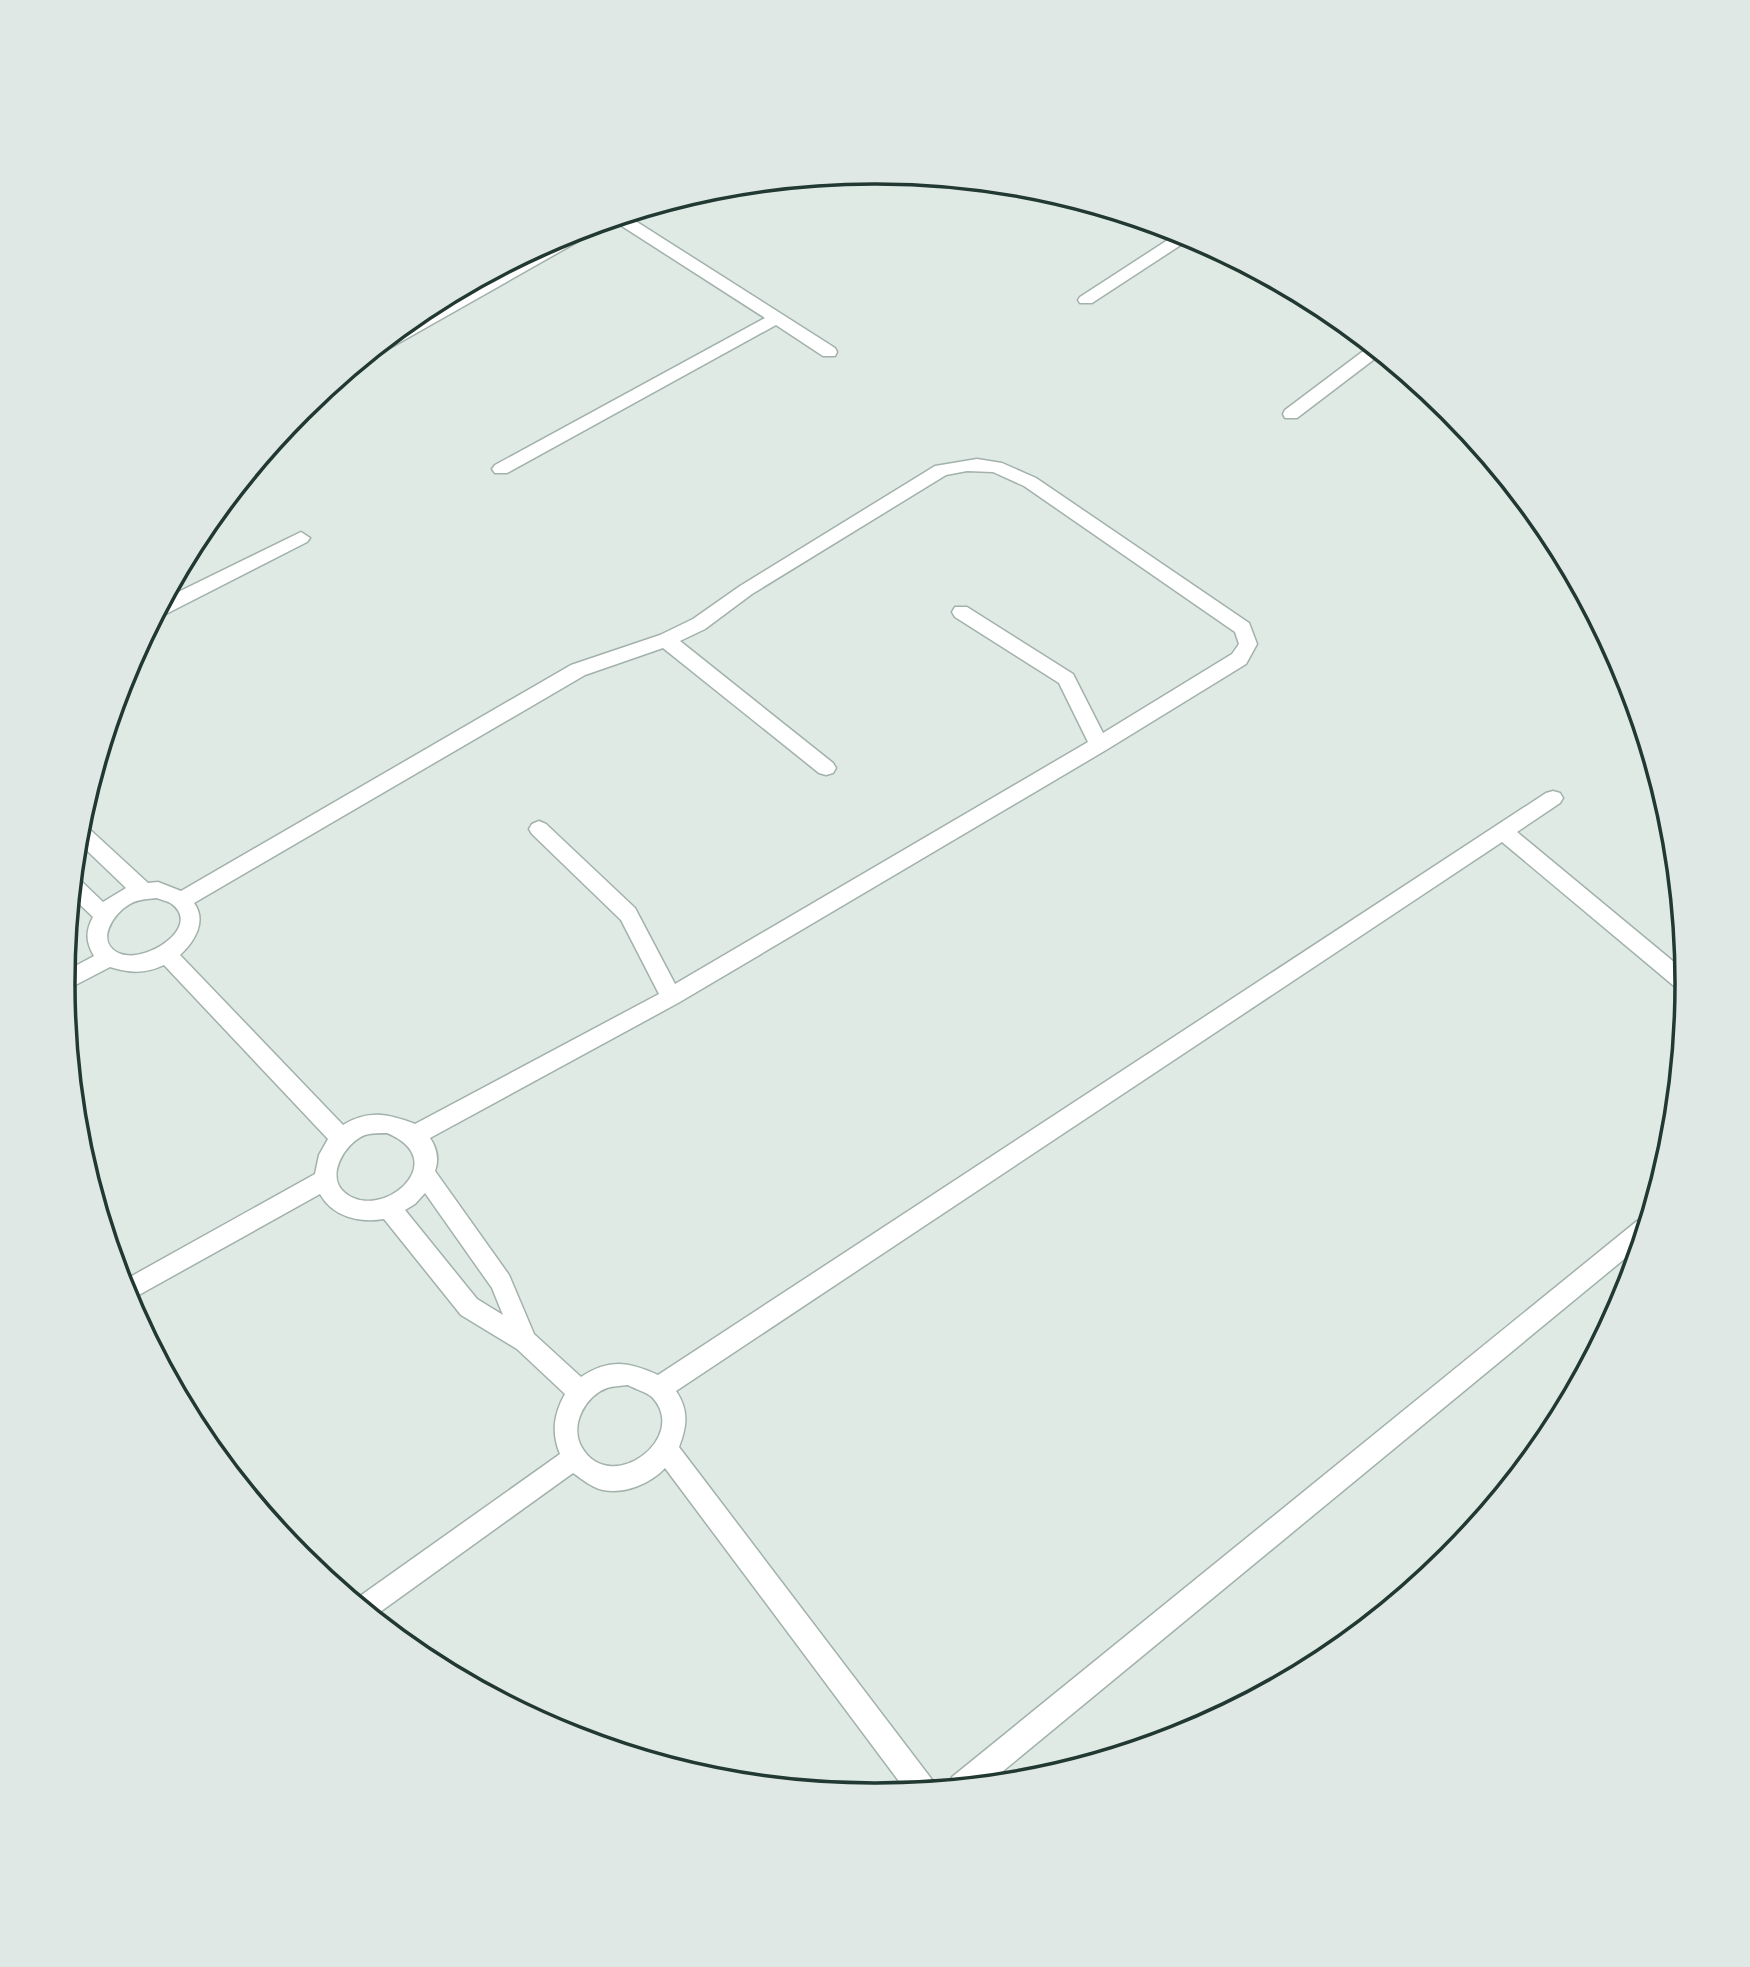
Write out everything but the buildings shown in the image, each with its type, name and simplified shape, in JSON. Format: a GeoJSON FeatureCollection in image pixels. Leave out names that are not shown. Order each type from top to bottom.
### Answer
{"type":"FeatureCollection","features":[{"type":"Feature","properties":{"kind":"street"},"geometry":{"type":"LineString","coordinates":[[628,223],[828,352]]}},
{"type":"Feature","properties":{"kind":"street"},"geometry":{"type":"LineString","coordinates":[[1086,300],[1174,242]]}},
{"type":"Feature","properties":{"kind":"street"},"geometry":{"type":"LineString","coordinates":[[445,310],[536,259]]}},
{"type":"Feature","properties":{"kind":"street"},"geometry":{"type":"LineString","coordinates":[[500,470],[776,318]]}},
{"type":"Feature","properties":{"kind":"street"},"geometry":{"type":"LineString","coordinates":[[1291,414],[1369,355]]}},
{"type":"Feature","properties":{"kind":"street"},"geometry":{"type":"LineString","coordinates":[[182,900],[578,670],[666,640],[699,624],[746,590],[941,470],[972,462],[1000,467],[1030,482],[1243,628],[1248,644],[1239,659],[1099,745],[671,997],[416,1135]]}},
{"type":"Feature","properties":{"kind":"street"},"geometry":{"type":"LineString","coordinates":[[172,603],[301,538]]}},
{"type":"Feature","properties":{"kind":"street"},"geometry":{"type":"LineString","coordinates":[[961,612],[1066,679],[1099,745]]}},
{"type":"Feature","properties":{"kind":"street"},"geometry":{"type":"LineString","coordinates":[[666,640],[826,768]]}},
{"type":"Feature","properties":{"kind":"street"},"geometry":{"type":"LineString","coordinates":[[661,1387],[1553,799]]}},
{"type":"Feature","properties":{"kind":"street"},"geometry":{"type":"LineString","coordinates":[[539,829],[628,914],[671,997]]}},
{"type":"Feature","properties":{"kind":"street"},"geometry":{"type":"LineString","coordinates":[[1503,831],[1675,975]]}},
{"type":"Feature","properties":{"kind":"street"},"geometry":{"type":"LineString","coordinates":[[89,840],[143,891]]}},
{"type":"Feature","properties":{"kind":"street"},"geometry":{"type":"LineString","coordinates":[[143,891],[172,893],[182,900],[189,909],[191,921],[188,933],[180,945],[153,962],[122,964],[100,950],[96,939],[97,927],[103,914],[127,896],[143,891]]}},
{"type":"Feature","properties":{"kind":"street"},"geometry":{"type":"LineString","coordinates":[[81,893],[103,914]]}},
{"type":"Feature","properties":{"kind":"street"},"geometry":{"type":"LineString","coordinates":[[167,955],[342,1139]]}},
{"type":"Feature","properties":{"kind":"street"},"geometry":{"type":"LineString","coordinates":[[75,976],[109,958]]}},
{"type":"Feature","properties":{"kind":"street"},"geometry":{"type":"LineString","coordinates":[[371,1124],[403,1126],[424,1145],[427,1159],[417,1188],[405,1200],[372,1212],[355,1210],[341,1204],[331,1194],[325,1181],[328,1159],[342,1139],[371,1124]]}},
{"type":"Feature","properties":{"kind":"street"},"geometry":{"type":"LineString","coordinates":[[424,1174],[502,1282],[525,1341]]}},
{"type":"Feature","properties":{"kind":"street"},"geometry":{"type":"LineString","coordinates":[[135,1286],[325,1181]]}},
{"type":"Feature","properties":{"kind":"street"},"geometry":{"type":"LineString","coordinates":[[389,1208],[469,1307],[525,1341],[581,1393]]}},
{"type":"Feature","properties":{"kind":"street"},"geometry":{"type":"LineString","coordinates":[[975,1776],[1633,1238]]}},
{"type":"Feature","properties":{"kind":"street"},"geometry":{"type":"LineString","coordinates":[[629,1374],[647,1378],[661,1387],[670,1401],[675,1417],[674,1435],[667,1451],[655,1464],[639,1474],[620,1478],[602,1477],[586,1470],[574,1458],[566,1442],[565,1425],[570,1408],[581,1393],[594,1382],[629,1374]]}},
{"type":"Feature","properties":{"kind":"street"},"geometry":{"type":"LineString","coordinates":[[667,1451],[916,1782]]}},
{"type":"Feature","properties":{"kind":"street"},"geometry":{"type":"LineString","coordinates":[[371,1604],[574,1458]]}}]}
